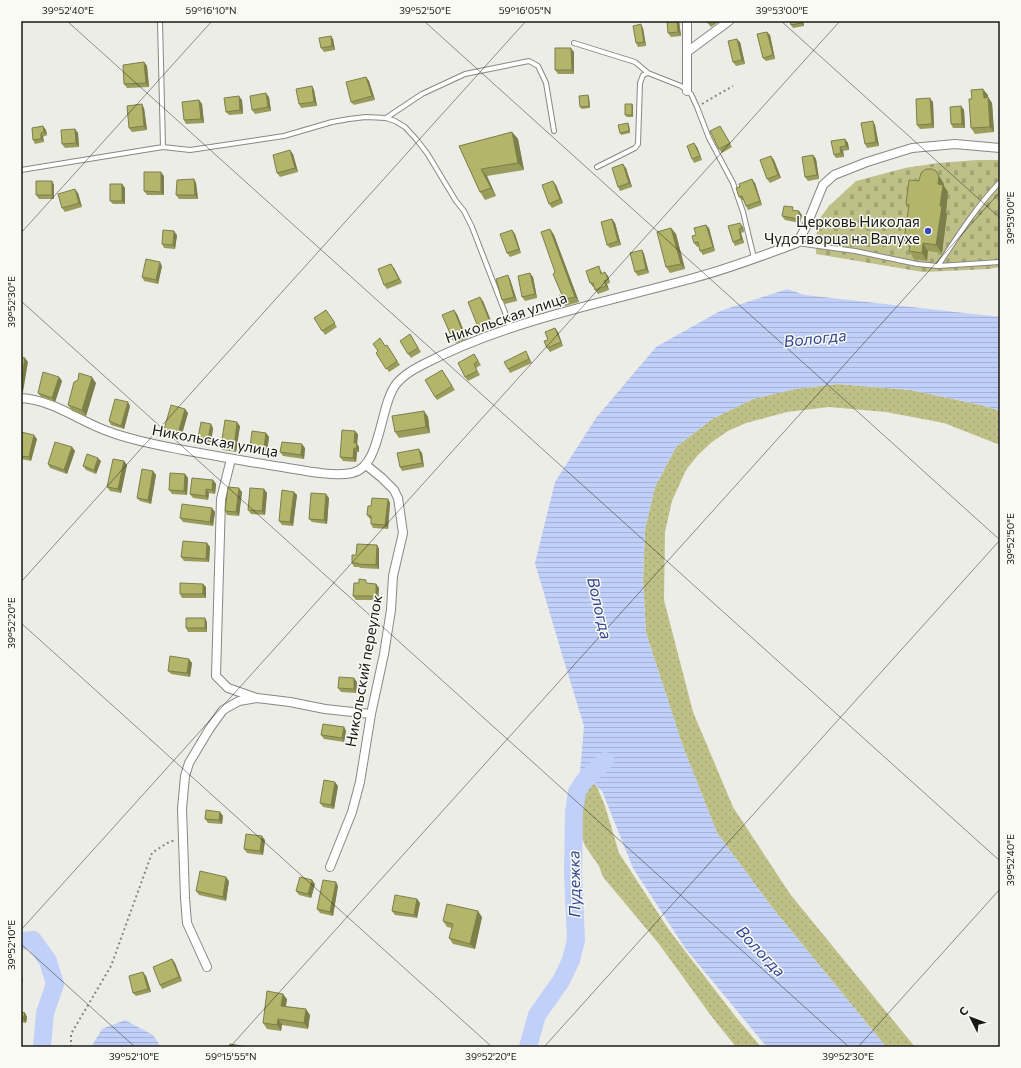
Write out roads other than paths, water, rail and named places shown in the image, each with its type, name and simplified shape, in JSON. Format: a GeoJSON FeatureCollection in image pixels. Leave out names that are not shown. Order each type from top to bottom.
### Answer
{"type":"FeatureCollection","features":[{"type":"Feature","properties":{"kind":"street"},"geometry":{"type":"LineString","coordinates":[[687,21],[687,91]]}},
{"type":"Feature","properties":{"kind":"street"},"geometry":{"type":"LineString","coordinates":[[687,52],[729,21]]}},
{"type":"Feature","properties":{"kind":"street"},"geometry":{"type":"LineString","coordinates":[[797,243],[806,227],[823,185],[834,175],[867,162],[912,148],[955,144],[1000,148]]}},
{"type":"Feature","properties":{"kind":"street","name":"Никольская улица"},"geometry":{"type":"LineString","coordinates":[[21,398],[33,399],[61,409],[108,432],[141,442],[230,459],[305,471],[335,474],[354,473],[366,466],[373,453],[388,399],[397,382],[417,367],[447,352],[510,328],[599,302],[699,277],[797,243]]}},
{"type":"Feature","properties":{"kind":"street"},"geometry":{"type":"LineString","coordinates":[[230,459],[221,499],[216,676],[228,688],[256,698],[290,702],[325,709],[371,714]]}},
{"type":"Feature","properties":{"kind":"street","name":"Никольский переулок"},"geometry":{"type":"LineString","coordinates":[[330,867],[352,812],[358,790],[371,714],[384,654],[391,610],[393,576],[403,533],[402,516],[398,498],[394,490],[382,478],[366,466]]}},
{"type":"Feature","properties":{"kind":"street"},"geometry":{"type":"LineString","coordinates":[[207,967],[187,923],[184,898],[182,809],[185,776],[189,763],[210,728],[223,710],[238,701],[256,698]]}},
{"type":"Feature","properties":{"kind":"lane"},"geometry":{"type":"LineString","coordinates":[[160,21],[163,147]]}},
{"type":"Feature","properties":{"kind":"lane"},"geometry":{"type":"LineString","coordinates":[[574,43],[635,62],[648,73],[681,86],[691,94],[697,106],[708,138],[733,183],[743,212],[754,258]]}},
{"type":"Feature","properties":{"kind":"lane"},"geometry":{"type":"LineString","coordinates":[[386,118],[422,94],[465,74],[529,61],[538,66],[546,83],[554,131]]}},
{"type":"Feature","properties":{"kind":"lane"},"geometry":{"type":"LineString","coordinates":[[597,167],[635,148],[638,144],[640,83],[643,75],[648,73]]}},
{"type":"Feature","properties":{"kind":"lane"},"geometry":{"type":"LineString","coordinates":[[21,170],[163,147],[190,150],[284,136],[332,122],[349,119],[366,117],[386,118],[405,127],[416,139],[427,153],[452,196],[464,211],[472,227],[510,328]]}},
{"type":"Feature","properties":{"kind":"lane"},"geometry":{"type":"LineString","coordinates":[[938,266],[963,228],[992,190],[1000,182]]}},
{"type":"Feature","properties":{"kind":"lane"},"geometry":{"type":"LineString","coordinates":[[797,243],[855,251],[917,264],[938,266],[1000,262]]}},
{"type":"Feature","properties":{"kind":"water","name":"Вологда"},"geometry":{"type":"Polygon","coordinates":[[[787,289],[805,295],[1000,317],[1000,411],[981,405],[911,390],[838,384],[795,389],[753,399],[712,419],[676,447],[655,487],[645,529],[643,581],[646,633],[682,744],[717,833],[771,906],[886,1047],[767,1047],[685,948],[633,868],[602,791],[580,772],[584,726],[535,563],[555,482],[596,418],[656,347],[720,311],[787,289]]]}},
{"type":"Feature","properties":{"kind":"water"},"geometry":{"type":"Polygon","coordinates":[[[125,1020],[153,1035],[161,1047],[91,1047],[102,1029],[125,1020]]]}},
{"type":"Feature","properties":{"kind":"waterway","name":"Пудежка"},"geometry":{"type":"LineString","coordinates":[[528,1047],[537,1015],[561,981],[571,960],[576,940],[573,873],[574,812],[577,792],[584,781],[605,761]]}},
{"type":"Feature","properties":{"kind":"waterway","name":"Пудежка"},"geometry":{"type":"LineString","coordinates":[[21,941],[33,940],[48,961],[55,984],[45,1013],[42,1047]]}},
{"type":"Feature","properties":{"kind":"place","name":"Церковь Николая Чудотворца на Валухе"},"geometry":{"type":"Point","coordinates":[928,231]}}]}
